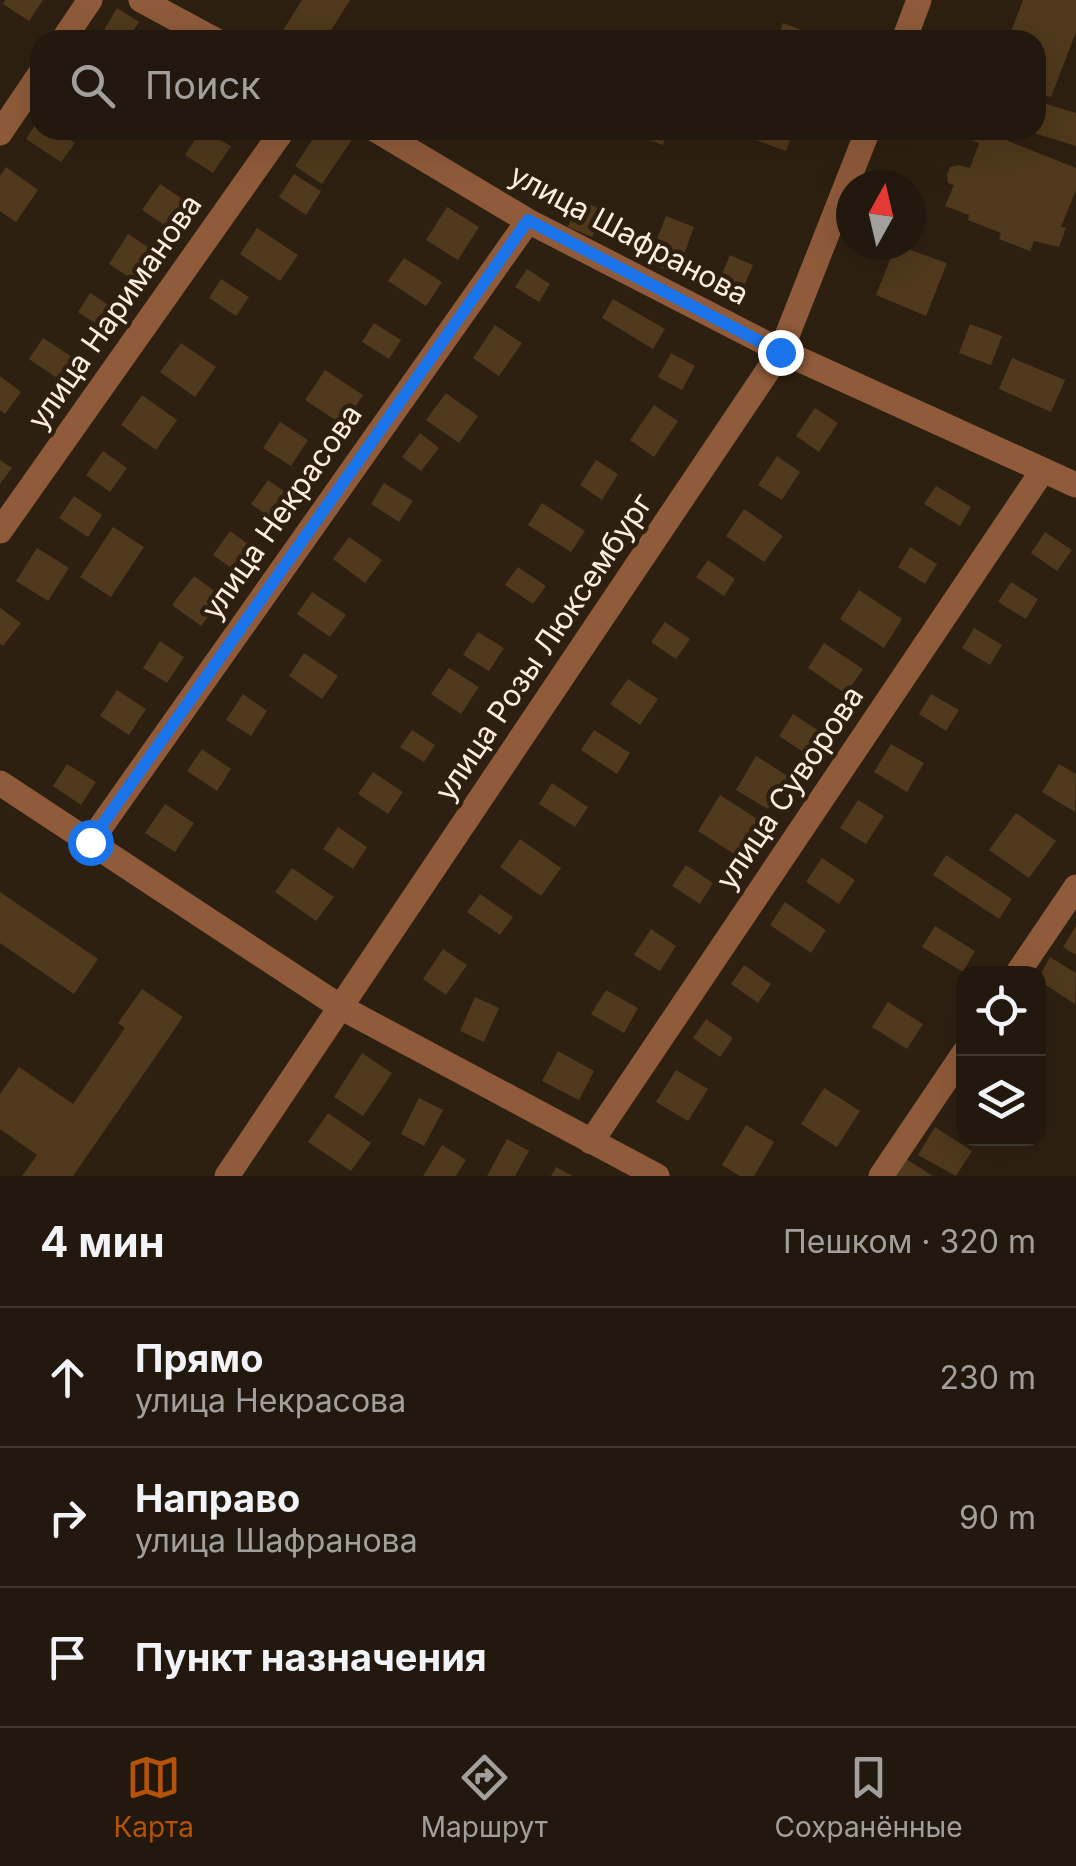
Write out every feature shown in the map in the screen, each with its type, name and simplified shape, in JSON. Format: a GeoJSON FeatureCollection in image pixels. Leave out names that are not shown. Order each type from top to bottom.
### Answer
{"type":"FeatureCollection","features":[{"type":"Feature","properties":{"kind":"street"},"geometry":{"type":"LineString","coordinates":[[70,30],[90,0]]}},
{"type":"Feature","properties":{"kind":"street"},"geometry":{"type":"LineString","coordinates":[[141,0],[197,30]]}},
{"type":"Feature","properties":{"kind":"street"},"geometry":{"type":"LineString","coordinates":[[908,30],[919,0]]}},
{"type":"Feature","properties":{"kind":"street"},"geometry":{"type":"LineString","coordinates":[[0,133],[30,89]]}},
{"type":"Feature","properties":{"kind":"street","name":"улица Нариманова"},"geometry":{"type":"LineString","coordinates":[[0,530],[276,140]]}},
{"type":"Feature","properties":{"kind":"street","name":"улица Шафранова"},"geometry":{"type":"LineString","coordinates":[[393,140],[528,220],[780,352],[1076,486]]}},
{"type":"Feature","properties":{"kind":"street","name":"улица Розы Люксембург"},"geometry":{"type":"LineString","coordinates":[[227,1176],[780,352],[864,140]]}},
{"type":"Feature","properties":{"kind":"street","name":"улица Некрасова"},"geometry":{"type":"LineString","coordinates":[[90,842],[528,220]]}},
{"type":"Feature","properties":{"kind":"street","name":"улица Суворова"},"geometry":{"type":"LineString","coordinates":[[592,1142],[1043,470]]}},
{"type":"Feature","properties":{"kind":"street"},"geometry":{"type":"LineString","coordinates":[[0,783],[342,1008],[657,1176]]}},
{"type":"Feature","properties":{"kind":"street"},"geometry":{"type":"LineString","coordinates":[[1023,966],[1076,887]]}},
{"type":"Feature","properties":{"kind":"street"},"geometry":{"type":"LineString","coordinates":[[881,1176],[962,1056]]}},
{"type":"Feature","properties":{"kind":"building"},"geometry":{"type":"Polygon","coordinates":[[[5,0],[43,0],[29,21],[3,4],[5,0]]]}},
{"type":"Feature","properties":{"kind":"building"},"geometry":{"type":"Polygon","coordinates":[[[302,0],[350,0],[331,30],[283,30],[302,0]]]}},
{"type":"Feature","properties":{"kind":"building"},"geometry":{"type":"Polygon","coordinates":[[[1023,0],[1076,0],[1076,32],[1051,97],[1046,95],[1046,30],[1012,30],[1023,0]]]}},
{"type":"Feature","properties":{"kind":"building"},"geometry":{"type":"Polygon","coordinates":[[[117,8],[139,22],[134,30],[104,30],[117,8]]]}},
{"type":"Feature","properties":{"kind":"building"},"geometry":{"type":"Polygon","coordinates":[[[783,23],[802,30],[781,30],[783,23]]]}},
{"type":"Feature","properties":{"kind":"building"},"geometry":{"type":"Polygon","coordinates":[[[1046,104],[1076,113],[1076,146],[1046,137],[1046,104]]]}},
{"type":"Feature","properties":{"kind":"building"},"geometry":{"type":"Polygon","coordinates":[[[30,133],[30,140],[75,143],[61,162],[26,139],[30,133]]]}},
{"type":"Feature","properties":{"kind":"building"},"geometry":{"type":"Polygon","coordinates":[[[195,140],[220,140],[231,146],[213,173],[185,155],[195,140]]]}},
{"type":"Feature","properties":{"kind":"building"},"geometry":{"type":"Polygon","coordinates":[[[312,140],[352,140],[322,184],[295,166],[312,140]]]}},
{"type":"Feature","properties":{"kind":"building"},"geometry":{"type":"Polygon","coordinates":[[[756,140],[790,140],[786,151],[756,140]]]}},
{"type":"Feature","properties":{"kind":"building"},"geometry":{"type":"Polygon","coordinates":[[[971,140],[1008,140],[1076,168],[1076,190],[1061,227],[1066,228],[1059,247],[1034,241],[1030,251],[999,239],[1001,233],[945,206],[954,185],[948,183],[950,167],[970,168],[979,143],[971,140]]]}},
{"type":"Feature","properties":{"kind":"building"},"geometry":{"type":"Polygon","coordinates":[[[6,167],[38,190],[16,222],[0,211],[0,176],[6,167]]]}},
{"type":"Feature","properties":{"kind":"building"},"geometry":{"type":"Polygon","coordinates":[[[294,174],[321,191],[306,215],[279,197],[294,174]]]}},
{"type":"Feature","properties":{"kind":"building"},"geometry":{"type":"Polygon","coordinates":[[[160,184],[193,206],[175,232],[142,210],[160,184]]]}},
{"type":"Feature","properties":{"kind":"building"},"geometry":{"type":"Polygon","coordinates":[[[579,200],[603,210],[592,237],[568,227],[579,200]]]}},
{"type":"Feature","properties":{"kind":"building"},"geometry":{"type":"Polygon","coordinates":[[[447,207],[479,227],[458,260],[426,240],[447,207]]]}},
{"type":"Feature","properties":{"kind":"building"},"geometry":{"type":"Polygon","coordinates":[[[666,216],[694,227],[677,274],[648,263],[666,216]]]}},
{"type":"Feature","properties":{"kind":"building"},"geometry":{"type":"Polygon","coordinates":[[[257,228],[298,255],[280,281],[240,254],[257,228]]]}},
{"type":"Feature","properties":{"kind":"building"},"geometry":{"type":"Polygon","coordinates":[[[128,234],[157,253],[138,283],[109,264],[128,234]]]}},
{"type":"Feature","properties":{"kind":"building"},"geometry":{"type":"Polygon","coordinates":[[[730,255],[753,265],[740,296],[717,286],[730,255]]]}},
{"type":"Feature","properties":{"kind":"building"},"geometry":{"type":"Polygon","coordinates":[[[926,256],[947,263],[926,316],[876,295],[890,260],[926,260],[926,256]]]}},
{"type":"Feature","properties":{"kind":"building"},"geometry":{"type":"Polygon","coordinates":[[[404,258],[442,282],[426,306],[388,281],[404,258]]]}},
{"type":"Feature","properties":{"kind":"building"},"geometry":{"type":"Polygon","coordinates":[[[527,269],[550,284],[539,302],[515,287],[527,269]]]}},
{"type":"Feature","properties":{"kind":"building"},"geometry":{"type":"Polygon","coordinates":[[[221,279],[249,297],[236,316],[209,298],[221,279]]]}},
{"type":"Feature","properties":{"kind":"building"},"geometry":{"type":"Polygon","coordinates":[[[90,293],[118,311],[106,330],[78,312],[90,293]]]}},
{"type":"Feature","properties":{"kind":"building"},"geometry":{"type":"Polygon","coordinates":[[[613,299],[665,329],[653,349],[602,318],[613,299]]]}},
{"type":"Feature","properties":{"kind":"building"},"geometry":{"type":"Polygon","coordinates":[[[374,323],[401,340],[389,359],[362,342],[374,323]]]}},
{"type":"Feature","properties":{"kind":"building"},"geometry":{"type":"Polygon","coordinates":[[[970,324],[1002,336],[991,365],[959,353],[970,324]]]}},
{"type":"Feature","properties":{"kind":"building"},"geometry":{"type":"Polygon","coordinates":[[[495,325],[522,343],[499,376],[473,358],[495,325]]]}},
{"type":"Feature","properties":{"kind":"building"},"geometry":{"type":"Polygon","coordinates":[[[43,338],[80,362],[66,384],[29,359],[43,338]]]}},
{"type":"Feature","properties":{"kind":"building"},"geometry":{"type":"Polygon","coordinates":[[[181,343],[216,367],[195,397],[160,372],[181,343]]]}},
{"type":"Feature","properties":{"kind":"building"},"geometry":{"type":"Polygon","coordinates":[[[671,353],[695,366],[682,390],[658,377],[671,353]]]}},
{"type":"Feature","properties":{"kind":"building"},"geometry":{"type":"Polygon","coordinates":[[[1012,358],[1065,380],[1051,412],[999,389],[1012,358]]]}},
{"type":"Feature","properties":{"kind":"building"},"geometry":{"type":"Polygon","coordinates":[[[325,370],[363,395],[343,425],[305,400],[325,370]]]}},
{"type":"Feature","properties":{"kind":"building"},"geometry":{"type":"Polygon","coordinates":[[[0,376],[21,392],[5,414],[0,410],[0,376]]]}},
{"type":"Feature","properties":{"kind":"building"},"geometry":{"type":"Polygon","coordinates":[[[446,393],[478,416],[459,443],[426,420],[446,393]]]}},
{"type":"Feature","properties":{"kind":"building"},"geometry":{"type":"Polygon","coordinates":[[[142,395],[177,420],[156,450],[121,425],[142,395]]]}},
{"type":"Feature","properties":{"kind":"building"},"geometry":{"type":"Polygon","coordinates":[[[654,405],[678,421],[654,457],[630,440],[654,405]]]}},
{"type":"Feature","properties":{"kind":"building"},"geometry":{"type":"Polygon","coordinates":[[[815,408],[838,423],[819,452],[796,436],[815,408]]]}},
{"type":"Feature","properties":{"kind":"building"},"geometry":{"type":"Polygon","coordinates":[[[280,422],[308,440],[291,466],[263,448],[280,422]]]}},
{"type":"Feature","properties":{"kind":"building"},"geometry":{"type":"Polygon","coordinates":[[[420,433],[439,448],[421,471],[402,457],[420,433]]]}},
{"type":"Feature","properties":{"kind":"building"},"geometry":{"type":"Polygon","coordinates":[[[103,451],[127,468],[110,492],[86,475],[103,451]]]}},
{"type":"Feature","properties":{"kind":"building"},"geometry":{"type":"Polygon","coordinates":[[[777,456],[800,472],[782,500],[758,485],[777,456]]]}},
{"type":"Feature","properties":{"kind":"building"},"geometry":{"type":"Polygon","coordinates":[[[0,460],[12,468],[0,484],[0,460]]]}},
{"type":"Feature","properties":{"kind":"building"},"geometry":{"type":"Polygon","coordinates":[[[596,460],[618,474],[602,500],[580,485],[596,460]]]}},
{"type":"Feature","properties":{"kind":"building"},"geometry":{"type":"Polygon","coordinates":[[[268,480],[292,497],[275,521],[251,504],[268,480]]]}},
{"type":"Feature","properties":{"kind":"building"},"geometry":{"type":"Polygon","coordinates":[[[384,483],[413,501],[399,522],[371,504],[384,483]]]}},
{"type":"Feature","properties":{"kind":"building"},"geometry":{"type":"Polygon","coordinates":[[[936,486],[971,507],[960,526],[924,504],[936,486]]]}},
{"type":"Feature","properties":{"kind":"building"},"geometry":{"type":"Polygon","coordinates":[[[74,496],[102,515],[88,537],[59,518],[74,496]]]}},
{"type":"Feature","properties":{"kind":"building"},"geometry":{"type":"Polygon","coordinates":[[[542,503],[585,531],[571,552],[528,525],[542,503]]]}},
{"type":"Feature","properties":{"kind":"building"},"geometry":{"type":"Polygon","coordinates":[[[744,509],[783,536],[764,562],[726,536],[744,509]]]}},
{"type":"Feature","properties":{"kind":"building"},"geometry":{"type":"Polygon","coordinates":[[[113,527],[144,547],[111,597],[80,577],[113,527]]]}},
{"type":"Feature","properties":{"kind":"building"},"geometry":{"type":"Polygon","coordinates":[[[230,531],[258,551],[241,575],[213,555],[230,531]]]}},
{"type":"Feature","properties":{"kind":"building"},"geometry":{"type":"Polygon","coordinates":[[[1045,532],[1072,550],[1057,571],[1031,553],[1045,532]]]}},
{"type":"Feature","properties":{"kind":"building"},"geometry":{"type":"Polygon","coordinates":[[[349,537],[382,560],[365,583],[333,559],[349,537]]]}},
{"type":"Feature","properties":{"kind":"building"},"geometry":{"type":"Polygon","coordinates":[[[910,547],[937,564],[925,584],[898,567],[910,547]]]}},
{"type":"Feature","properties":{"kind":"building"},"geometry":{"type":"Polygon","coordinates":[[[37,548],[69,568],[48,601],[16,581],[37,548]]]}},
{"type":"Feature","properties":{"kind":"building"},"geometry":{"type":"Polygon","coordinates":[[[708,560],[735,579],[724,596],[696,577],[708,560]]]}},
{"type":"Feature","properties":{"kind":"building"},"geometry":{"type":"Polygon","coordinates":[[[518,567],[546,586],[533,604],[505,585],[518,567]]]}},
{"type":"Feature","properties":{"kind":"building"},"geometry":{"type":"Polygon","coordinates":[[[194,576],[223,597],[201,626],[172,605],[194,576]]]}},
{"type":"Feature","properties":{"kind":"building"},"geometry":{"type":"Polygon","coordinates":[[[1011,582],[1038,599],[1026,619],[998,602],[1011,582]]]}},
{"type":"Feature","properties":{"kind":"building"},"geometry":{"type":"Polygon","coordinates":[[[859,590],[902,619],[884,648],[840,619],[859,590]]]}},
{"type":"Feature","properties":{"kind":"building"},"geometry":{"type":"Polygon","coordinates":[[[312,592],[346,615],[330,637],[297,614],[312,592]]]}},
{"type":"Feature","properties":{"kind":"building"},"geometry":{"type":"Polygon","coordinates":[[[0,608],[21,623],[3,646],[0,644],[0,608]]]}},
{"type":"Feature","properties":{"kind":"building"},"geometry":{"type":"Polygon","coordinates":[[[665,622],[690,639],[676,659],[651,642],[665,622]]]}},
{"type":"Feature","properties":{"kind":"building"},"geometry":{"type":"Polygon","coordinates":[[[974,628],[1002,645],[990,665],[962,648],[974,628]]]}},
{"type":"Feature","properties":{"kind":"building"},"geometry":{"type":"Polygon","coordinates":[[[478,632],[504,648],[489,671],[463,655],[478,632]]]}},
{"type":"Feature","properties":{"kind":"building"},"geometry":{"type":"Polygon","coordinates":[[[160,641],[184,657],[167,683],[143,668],[160,641]]]}},
{"type":"Feature","properties":{"kind":"building"},"geometry":{"type":"Polygon","coordinates":[[[824,643],[863,669],[846,694],[808,668],[824,643]]]}},
{"type":"Feature","properties":{"kind":"building"},"geometry":{"type":"Polygon","coordinates":[[[304,653],[338,676],[322,699],[289,676],[304,653]]]}},
{"type":"Feature","properties":{"kind":"building"},"geometry":{"type":"Polygon","coordinates":[[[449,668],[479,687],[461,714],[431,694],[449,668]]]}},
{"type":"Feature","properties":{"kind":"building"},"geometry":{"type":"Polygon","coordinates":[[[628,679],[658,699],[640,725],[610,704],[628,679]]]}},
{"type":"Feature","properties":{"kind":"building"},"geometry":{"type":"Polygon","coordinates":[[[117,690],[146,709],[129,735],[100,716],[117,690]]]}},
{"type":"Feature","properties":{"kind":"building"},"geometry":{"type":"Polygon","coordinates":[[[243,694],[267,711],[251,736],[226,720],[243,694]]]}},
{"type":"Feature","properties":{"kind":"building"},"geometry":{"type":"Polygon","coordinates":[[[931,694],[959,710],[946,731],[919,714],[931,694]]]}},
{"type":"Feature","properties":{"kind":"building"},"geometry":{"type":"Polygon","coordinates":[[[793,714],[819,731],[805,753],[779,736],[793,714]]]}},
{"type":"Feature","properties":{"kind":"building"},"geometry":{"type":"Polygon","coordinates":[[[412,730],[435,745],[424,762],[400,747],[412,730]]]}},
{"type":"Feature","properties":{"kind":"building"},"geometry":{"type":"Polygon","coordinates":[[[594,730],[630,753],[617,774],[581,750],[594,730]]]}},
{"type":"Feature","properties":{"kind":"building"},"geometry":{"type":"Polygon","coordinates":[[[891,744],[924,763],[907,792],[874,772],[891,744]]]}},
{"type":"Feature","properties":{"kind":"building"},"geometry":{"type":"Polygon","coordinates":[[[202,749],[231,769],[217,791],[187,771],[202,749]]]}},
{"type":"Feature","properties":{"kind":"building"},"geometry":{"type":"Polygon","coordinates":[[[756,756],[788,776],[768,809],[736,790],[756,756]]]}},
{"type":"Feature","properties":{"kind":"building"},"geometry":{"type":"Polygon","coordinates":[[[67,764],[96,782],[81,805],[53,786],[67,764]]]}},
{"type":"Feature","properties":{"kind":"building"},"geometry":{"type":"Polygon","coordinates":[[[1059,764],[1076,774],[1075,812],[1042,792],[1059,764]]]}},
{"type":"Feature","properties":{"kind":"building"},"geometry":{"type":"Polygon","coordinates":[[[373,772],[403,792],[388,814],[358,794],[373,772]]]}},
{"type":"Feature","properties":{"kind":"building"},"geometry":{"type":"Polygon","coordinates":[[[552,783],[588,807],[575,827],[539,804],[552,783]]]}},
{"type":"Feature","properties":{"kind":"building"},"geometry":{"type":"Polygon","coordinates":[[[720,795],[762,822],[739,857],[698,831],[720,795]]]}},
{"type":"Feature","properties":{"kind":"building"},"geometry":{"type":"Polygon","coordinates":[[[858,800],[884,816],[866,844],[840,828],[858,800]]]}},
{"type":"Feature","properties":{"kind":"building"},"geometry":{"type":"Polygon","coordinates":[[[165,804],[194,823],[175,852],[145,833],[165,804]]]}},
{"type":"Feature","properties":{"kind":"building"},"geometry":{"type":"Polygon","coordinates":[[[1016,813],[1056,841],[1029,878],[989,850],[1016,813]]]}},
{"type":"Feature","properties":{"kind":"building"},"geometry":{"type":"Polygon","coordinates":[[[338,827],[367,847],[353,869],[323,849],[338,827]]]}},
{"type":"Feature","properties":{"kind":"building"},"geometry":{"type":"Polygon","coordinates":[[[520,839],[561,868],[541,896],[500,867],[520,839]]]}},
{"type":"Feature","properties":{"kind":"building"},"geometry":{"type":"Polygon","coordinates":[[[946,855],[1012,899],[999,919],[933,875],[946,855]]]}},
{"type":"Feature","properties":{"kind":"building"},"geometry":{"type":"Polygon","coordinates":[[[822,858],[855,880],[839,904],[806,882],[822,858]]]}},
{"type":"Feature","properties":{"kind":"building"},"geometry":{"type":"Polygon","coordinates":[[[686,865],[713,883],[700,904],[672,886],[686,865]]]}},
{"type":"Feature","properties":{"kind":"building"},"geometry":{"type":"Polygon","coordinates":[[[292,868],[334,897],[316,921],[275,892],[292,868]]]}},
{"type":"Feature","properties":{"kind":"building"},"geometry":{"type":"Polygon","coordinates":[[[0,892],[98,959],[74,994],[0,943],[0,892]]]}},
{"type":"Feature","properties":{"kind":"building"},"geometry":{"type":"Polygon","coordinates":[[[480,894],[513,917],[500,935],[467,912],[480,894]]]}},
{"type":"Feature","properties":{"kind":"building"},"geometry":{"type":"Polygon","coordinates":[[[785,902],[826,930],[811,953],[770,925],[785,902]]]}},
{"type":"Feature","properties":{"kind":"building"},"geometry":{"type":"Polygon","coordinates":[[[935,926],[975,951],[966,966],[956,968],[922,947],[935,926]]]}},
{"type":"Feature","properties":{"kind":"building"},"geometry":{"type":"Polygon","coordinates":[[[1076,926],[1076,955],[1063,947],[1076,926]]]}},
{"type":"Feature","properties":{"kind":"building"},"geometry":{"type":"Polygon","coordinates":[[[651,929],[676,946],[660,971],[634,955],[651,929]]]}},
{"type":"Feature","properties":{"kind":"building"},"geometry":{"type":"Polygon","coordinates":[[[443,949],[467,965],[446,995],[423,979],[443,949]]]}},
{"type":"Feature","properties":{"kind":"building"},"geometry":{"type":"Polygon","coordinates":[[[1050,957],[1076,973],[1075,1004],[1046,985],[1045,966],[1050,957]]]}},
{"type":"Feature","properties":{"kind":"building"},"geometry":{"type":"Polygon","coordinates":[[[744,965],[771,984],[758,1003],[731,984],[744,965]]]}},
{"type":"Feature","properties":{"kind":"building"},"geometry":{"type":"Polygon","coordinates":[[[142,989],[183,1017],[73,1176],[22,1176],[37,1155],[0,1129],[0,1094],[19,1067],[73,1104],[125,1028],[118,1023],[142,989]]]}},
{"type":"Feature","properties":{"kind":"building"},"geometry":{"type":"Polygon","coordinates":[[[606,990],[638,1008],[624,1033],[591,1014],[606,990]]]}},
{"type":"Feature","properties":{"kind":"building"},"geometry":{"type":"Polygon","coordinates":[[[475,997],[499,1008],[484,1042],[460,1031],[475,997]]]}},
{"type":"Feature","properties":{"kind":"building"},"geometry":{"type":"Polygon","coordinates":[[[888,1002],[923,1024],[907,1049],[872,1027],[888,1002]]]}},
{"type":"Feature","properties":{"kind":"building"},"geometry":{"type":"Polygon","coordinates":[[[706,1019],[733,1038],[720,1057],[693,1038],[706,1019]]]}},
{"type":"Feature","properties":{"kind":"building"},"geometry":{"type":"Polygon","coordinates":[[[558,1051],[594,1071],[579,1100],[542,1081],[558,1051]]]}},
{"type":"Feature","properties":{"kind":"building"},"geometry":{"type":"Polygon","coordinates":[[[362,1053],[392,1073],[363,1116],[334,1097],[362,1053]]]}},
{"type":"Feature","properties":{"kind":"building"},"geometry":{"type":"Polygon","coordinates":[[[676,1070],[708,1089],[688,1121],[656,1102],[676,1070]]]}},
{"type":"Feature","properties":{"kind":"building"},"geometry":{"type":"Polygon","coordinates":[[[824,1088],[860,1111],[837,1147],[801,1124],[824,1088]]]}},
{"type":"Feature","properties":{"kind":"building"},"geometry":{"type":"Polygon","coordinates":[[[419,1098],[443,1110],[424,1146],[401,1134],[419,1098]]]}},
{"type":"Feature","properties":{"kind":"building"},"geometry":{"type":"Polygon","coordinates":[[[328,1113],[371,1143],[351,1171],[308,1142],[328,1113]]]}},
{"type":"Feature","properties":{"kind":"building"},"geometry":{"type":"Polygon","coordinates":[[[746,1125],[774,1142],[754,1176],[740,1176],[722,1165],[746,1125]]]}},
{"type":"Feature","properties":{"kind":"building"},"geometry":{"type":"Polygon","coordinates":[[[935,1127],[956,1141],[956,1146],[972,1151],[956,1176],[918,1155],[935,1127]]]}},
{"type":"Feature","properties":{"kind":"building"},"geometry":{"type":"Polygon","coordinates":[[[507,1139],[529,1151],[515,1176],[487,1176],[507,1139]]]}},
{"type":"Feature","properties":{"kind":"building"},"geometry":{"type":"Polygon","coordinates":[[[442,1145],[466,1160],[456,1176],[423,1176],[442,1145]]]}},
{"type":"Feature","properties":{"kind":"building"},"geometry":{"type":"Polygon","coordinates":[[[906,1159],[933,1176],[896,1176],[906,1159]]]}},
{"type":"Feature","properties":{"kind":"building"},"geometry":{"type":"Polygon","coordinates":[[[556,1167],[573,1176],[551,1176],[556,1167]]]}},
{"type":"Feature","properties":{"kind":"route"},"geometry":{"type":"LineString","coordinates":[[90,842],[528,220],[780,352]]}}]}
